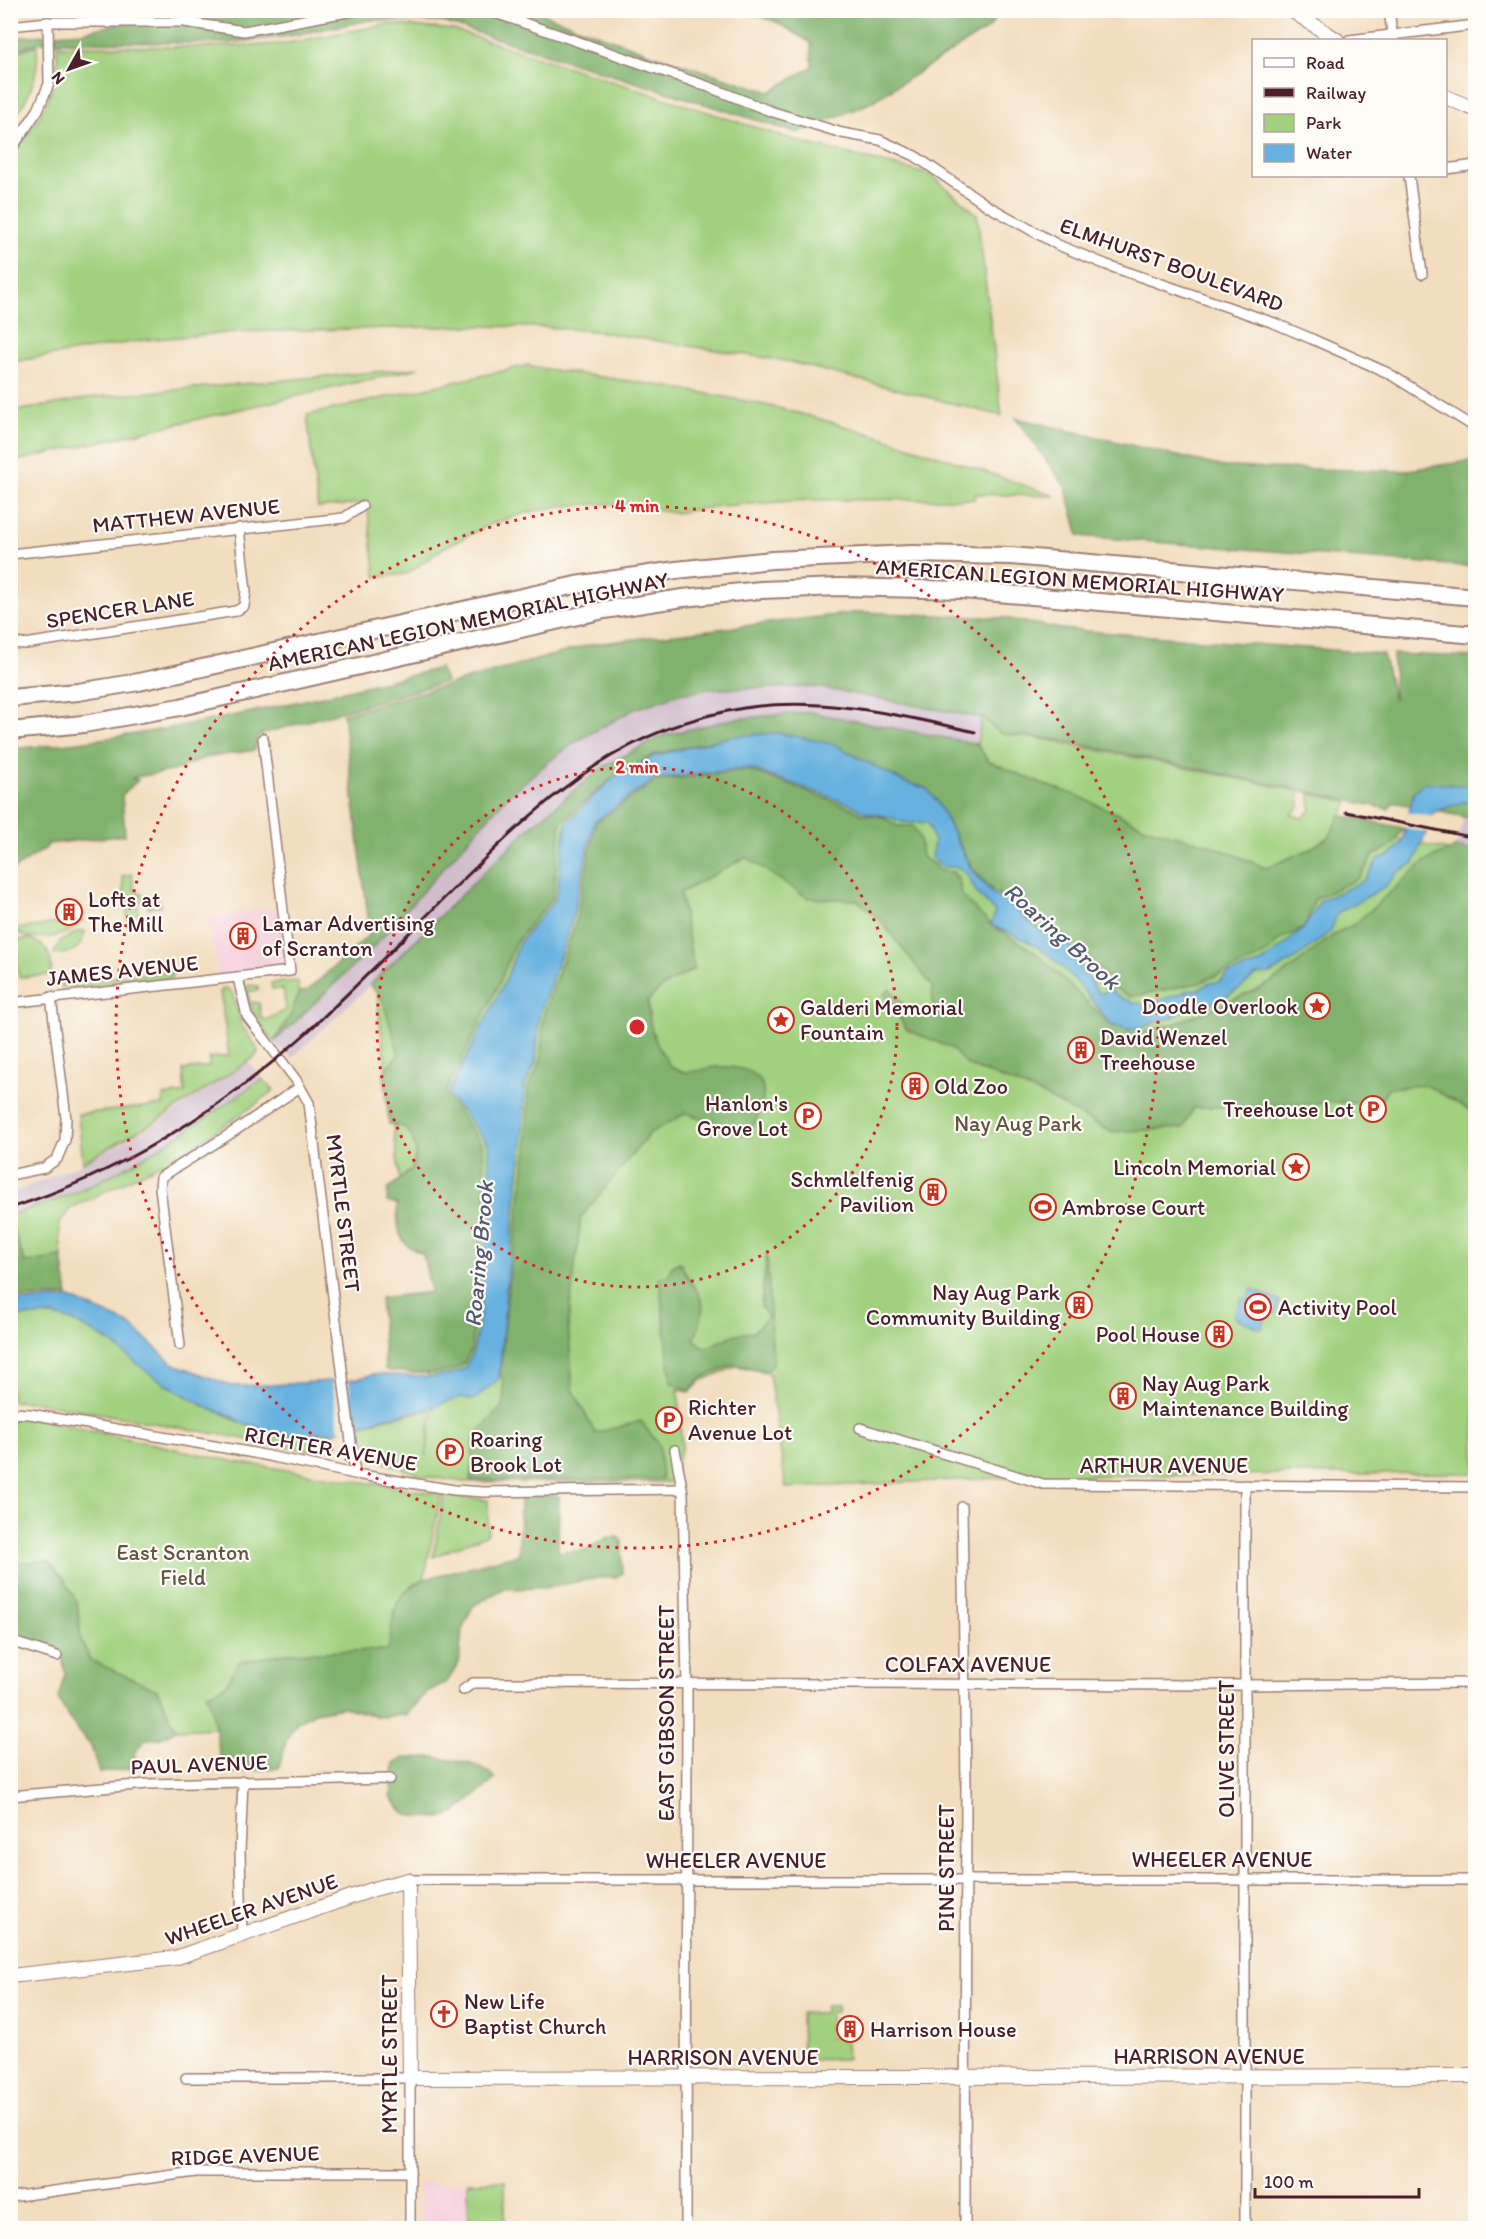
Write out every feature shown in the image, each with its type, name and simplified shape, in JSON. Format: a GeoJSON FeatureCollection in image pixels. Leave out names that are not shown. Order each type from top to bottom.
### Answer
{"type":"FeatureCollection","features":[{"type":"Feature","properties":{"kind":"highway","name":"AMERICAN LEGION MEMORIAL HIGHWAY"},"geometry":{"type":"LineString","coordinates":[[10,698],[78,692],[139,682],[576,585],[686,569],[772,560],[911,554],[1011,556],[1476,597]]}},
{"type":"Feature","properties":{"kind":"highway","name":"AMERICAN LEGION MEMORIAL HIGHWAY"},"geometry":{"type":"LineString","coordinates":[[10,731],[84,724],[143,715],[585,614],[683,598],[761,590],[840,587],[963,590],[1476,635]]}},
{"type":"Feature","properties":{"kind":"main road"},"geometry":{"type":"LineString","coordinates":[[1292,10],[1336,39]]}},
{"type":"Feature","properties":{"kind":"main road"},"geometry":{"type":"LineString","coordinates":[[1447,96],[1476,110]]}},
{"type":"Feature","properties":{"kind":"main road","name":"WHEELER AVENUE"},"geometry":{"type":"LineString","coordinates":[[10,1976],[166,1960],[193,1953],[374,1889],[408,1880]]}},
{"type":"Feature","properties":{"kind":"main road","name":"MYRTLE STREET"},"geometry":{"type":"LineString","coordinates":[[408,1880],[410,2078]]}},
{"type":"Feature","properties":{"kind":"main road","name":"HARRISON AVENUE"},"geometry":{"type":"LineString","coordinates":[[410,2078],[1476,2076]]}},
{"type":"Feature","properties":{"kind":"street"},"geometry":{"type":"LineString","coordinates":[[109,23],[113,10]]}},
{"type":"Feature","properties":{"kind":"street"},"geometry":{"type":"LineString","coordinates":[[10,26],[48,22],[184,22],[244,31],[358,10]]}},
{"type":"Feature","properties":{"kind":"street","name":"ELMHURST BOULEVARD"},"geometry":{"type":"LineString","coordinates":[[482,10],[709,87],[770,111],[842,133],[880,140],[915,156],[988,206],[1063,247],[1107,265],[1274,323],[1312,339],[1388,373],[1476,428]]}},
{"type":"Feature","properties":{"kind":"street"},"geometry":{"type":"LineString","coordinates":[[1389,10],[1390,39],[1476,25]]}},
{"type":"Feature","properties":{"kind":"street"},"geometry":{"type":"LineString","coordinates":[[10,151],[38,110],[49,84],[48,22]]}},
{"type":"Feature","properties":{"kind":"street"},"geometry":{"type":"LineString","coordinates":[[1447,169],[1476,165]]}},
{"type":"Feature","properties":{"kind":"street"},"geometry":{"type":"LineString","coordinates":[[1409,177],[1422,274]]}},
{"type":"Feature","properties":{"kind":"street","name":"MATTHEW AVENUE"},"geometry":{"type":"LineString","coordinates":[[10,554],[344,518],[362,506]]}},
{"type":"Feature","properties":{"kind":"street","name":"SPENCER LANE"},"geometry":{"type":"LineString","coordinates":[[10,643],[25,644],[236,611],[244,606],[246,591],[239,528]]}},
{"type":"Feature","properties":{"kind":"street","name":"JAMES AVENUE"},"geometry":{"type":"LineString","coordinates":[[10,1003],[290,971],[263,738]]}},
{"type":"Feature","properties":{"kind":"street","name":"MYRTLE STREET"},"geometry":{"type":"LineString","coordinates":[[238,978],[247,1016],[300,1087],[309,1103],[355,1474]]}},
{"type":"Feature","properties":{"kind":"street"},"geometry":{"type":"LineString","coordinates":[[10,1175],[44,1168],[57,1159],[65,1140],[66,1118],[51,997]]}},
{"type":"Feature","properties":{"kind":"street"},"geometry":{"type":"LineString","coordinates":[[180,1346],[159,1188],[161,1177],[222,1140],[300,1087]]}},
{"type":"Feature","properties":{"kind":"street","name":"RICHTER AVENUE"},"geometry":{"type":"LineString","coordinates":[[10,1413],[72,1421],[448,1489],[484,1492],[682,1489]]}},
{"type":"Feature","properties":{"kind":"street","name":"ARTHUR AVENUE"},"geometry":{"type":"LineString","coordinates":[[860,1428],[1043,1484],[1476,1487]]}},
{"type":"Feature","properties":{"kind":"street","name":"EAST GIBSON STREET"},"geometry":{"type":"LineString","coordinates":[[675,1450],[682,1489],[687,1685],[686,2229]]}},
{"type":"Feature","properties":{"kind":"street","name":"OLIVE STREET"},"geometry":{"type":"LineString","coordinates":[[1245,1485],[1245,2229]]}},
{"type":"Feature","properties":{"kind":"street","name":"PINE STREET"},"geometry":{"type":"LineString","coordinates":[[962,1507],[965,2229]]}},
{"type":"Feature","properties":{"kind":"street"},"geometry":{"type":"LineString","coordinates":[[10,1641],[57,1656]]}},
{"type":"Feature","properties":{"kind":"street","name":"COLFAX AVENUE"},"geometry":{"type":"LineString","coordinates":[[464,1690],[473,1683],[1245,1685],[1476,1683]]}},
{"type":"Feature","properties":{"kind":"street","name":"PAUL AVENUE"},"geometry":{"type":"LineString","coordinates":[[10,1796],[148,1784],[390,1779]]}},
{"type":"Feature","properties":{"kind":"street"},"geometry":{"type":"LineString","coordinates":[[242,1936],[240,1852],[243,1781]]}},
{"type":"Feature","properties":{"kind":"street","name":"WHEELER AVENUE"},"geometry":{"type":"LineString","coordinates":[[408,1880],[1476,1880]]}},
{"type":"Feature","properties":{"kind":"street","name":"HARRISON AVENUE"},"geometry":{"type":"LineString","coordinates":[[186,2078],[410,2078]]}},
{"type":"Feature","properties":{"kind":"street","name":"MYRTLE STREET"},"geometry":{"type":"LineString","coordinates":[[410,2078],[410,2229]]}},
{"type":"Feature","properties":{"kind":"street","name":"RIDGE AVENUE"},"geometry":{"type":"LineString","coordinates":[[10,2197],[196,2172],[410,2172]]}},
{"type":"Feature","properties":{"kind":"shaded area"},"geometry":{"type":"Polygon","coordinates":[[[817,687],[982,718],[977,744],[809,712],[603,767],[529,828],[370,985],[292,1058],[274,1042],[377,943],[491,814],[532,775],[577,741],[622,716],[679,694],[711,689],[817,687]]]}},
{"type":"Feature","properties":{"kind":"shaded area"},"geometry":{"type":"Polygon","coordinates":[[[1464,817],[1475,819],[1475,851],[1456,847],[1464,817]]]}},
{"type":"Feature","properties":{"kind":"shaded area","name":"Lamar Advertising of Scranton"},"geometry":{"type":"Polygon","coordinates":[[[278,907],[287,969],[219,980],[208,917],[278,907]]]}},
{"type":"Feature","properties":{"kind":"shaded area"},"geometry":{"type":"Polygon","coordinates":[[[249,1062],[262,1079],[188,1131],[111,1175],[74,1193],[11,1215],[10,1194],[83,1163],[121,1143],[164,1119],[249,1062]]]}},
{"type":"Feature","properties":{"kind":"shaded area"},"geometry":{"type":"Polygon","coordinates":[[[505,2181],[505,2228],[420,2228],[419,2183],[505,2181]]]}},
{"type":"Feature","properties":{"kind":"green space"},"geometry":{"type":"Polygon","coordinates":[[[173,11],[534,11],[660,57],[770,92],[812,67],[811,43],[775,21],[743,11],[1000,11],[989,28],[870,103],[797,133],[443,22],[371,20],[289,36],[228,43],[41,42],[11,52],[11,39],[18,37],[82,32],[173,11]]]}},
{"type":"Feature","properties":{"kind":"green space"},"geometry":{"type":"Polygon","coordinates":[[[388,24],[454,30],[797,141],[931,175],[977,214],[1002,416],[786,361],[594,331],[542,327],[473,326],[236,332],[145,340],[11,362],[10,158],[38,119],[49,97],[57,74],[57,46],[209,47],[282,44],[388,24]]]}},
{"type":"Feature","properties":{"kind":"green space"},"geometry":{"type":"Polygon","coordinates":[[[37,45],[37,67],[32,87],[11,124],[11,54],[37,45]]]}},
{"type":"Feature","properties":{"kind":"green space"},"geometry":{"type":"Polygon","coordinates":[[[529,365],[782,409],[886,438],[1055,496],[975,494],[974,499],[809,500],[719,506],[675,513],[624,504],[561,506],[526,513],[491,524],[445,547],[407,574],[376,577],[367,503],[318,508],[307,415],[529,365]]]}},
{"type":"Feature","properties":{"kind":"green space"},"geometry":{"type":"Polygon","coordinates":[[[419,368],[11,462],[11,412],[96,397],[419,368]]]}},
{"type":"Feature","properties":{"kind":"green space"},"geometry":{"type":"Polygon","coordinates":[[[1016,418],[1224,467],[1401,471],[1475,460],[1475,567],[1079,536],[1066,488],[1016,418]]]}},
{"type":"Feature","properties":{"kind":"green space"},"geometry":{"type":"Polygon","coordinates":[[[861,612],[1004,618],[1061,629],[1383,654],[1394,700],[1393,654],[1475,657],[1475,819],[1398,803],[1393,803],[1389,809],[1064,741],[1002,734],[982,718],[817,687],[711,689],[679,694],[633,710],[577,741],[510,794],[377,943],[274,1042],[291,1014],[299,992],[307,991],[370,934],[343,714],[593,644],[861,612]]]}},
{"type":"Feature","properties":{"kind":"green space"},"geometry":{"type":"Polygon","coordinates":[[[440,668],[446,682],[258,735],[255,750],[204,758],[176,770],[131,778],[138,780],[122,795],[125,835],[48,844],[46,848],[11,871],[11,749],[65,744],[173,728],[281,706],[440,668]]]}},
{"type":"Feature","properties":{"kind":"green space"},"geometry":{"type":"Polygon","coordinates":[[[809,712],[977,744],[988,761],[1076,795],[1148,828],[1211,845],[1266,868],[1308,850],[1330,836],[1340,815],[1404,828],[1393,845],[1374,855],[1359,878],[1315,899],[1304,928],[1280,939],[1266,954],[1198,983],[1130,997],[1107,984],[1109,979],[1087,955],[1080,952],[1078,956],[1063,942],[1042,931],[1023,917],[1007,900],[993,891],[972,868],[938,803],[926,788],[733,736],[653,755],[610,780],[561,822],[553,897],[515,943],[500,982],[445,1093],[483,1146],[486,1205],[471,1351],[464,1363],[448,1371],[426,1373],[385,1370],[380,1298],[431,1292],[423,1254],[414,1250],[403,1240],[400,1235],[397,1204],[387,1202],[388,1189],[412,1169],[416,1153],[412,1137],[404,1127],[389,1124],[384,1072],[399,1054],[382,998],[370,985],[529,828],[603,767],[662,736],[733,719],[809,712]]]}},
{"type":"Feature","properties":{"kind":"green space","name":"Nay Aug Park"},"geometry":{"type":"Polygon","coordinates":[[[982,718],[1002,734],[1049,740],[1299,791],[1300,807],[1291,815],[1303,818],[1311,810],[1310,794],[1349,801],[1336,825],[1475,856],[1475,1473],[1042,1476],[786,1488],[769,1373],[737,1366],[701,1381],[690,1393],[678,1389],[682,1447],[670,1482],[464,1482],[423,1476],[384,1462],[374,1455],[363,1443],[356,1428],[383,1419],[431,1410],[426,1457],[434,1408],[415,1304],[454,1300],[446,1240],[408,1245],[377,997],[538,836],[591,791],[638,763],[671,749],[760,728],[984,755],[977,744],[982,718]]]}},
{"type":"Feature","properties":{"kind":"green space"},"geometry":{"type":"Polygon","coordinates":[[[749,770],[851,808],[861,814],[883,817],[897,826],[913,826],[920,839],[922,857],[939,871],[953,872],[959,880],[962,896],[991,925],[1034,951],[1111,1025],[1125,1028],[1134,1034],[1174,1024],[1261,988],[1281,976],[1336,933],[1355,924],[1424,862],[1456,847],[1475,851],[1475,1113],[1426,1085],[1389,1088],[1380,1101],[1194,1108],[1183,1128],[1111,1132],[1041,1094],[967,1065],[951,1048],[907,1030],[884,994],[890,989],[913,1015],[921,1015],[933,1007],[932,986],[881,921],[857,900],[808,898],[746,857],[680,893],[694,969],[662,987],[648,1001],[650,1024],[654,1037],[672,1067],[685,1072],[718,1067],[737,1068],[746,1070],[759,1079],[763,1086],[763,1095],[760,1111],[749,1137],[686,1113],[650,1133],[581,1217],[568,1325],[573,1389],[595,1433],[641,1421],[659,1445],[662,1479],[470,1480],[474,1436],[504,1405],[503,1379],[500,1375],[508,1291],[527,1147],[528,1088],[541,1061],[543,1016],[575,925],[596,823],[656,781],[749,770]]]}},
{"type":"Feature","properties":{"kind":"green space"},"geometry":{"type":"Polygon","coordinates":[[[132,874],[134,889],[149,899],[153,895],[161,906],[149,908],[147,901],[137,902],[140,922],[128,924],[122,876],[132,874]]]}},
{"type":"Feature","properties":{"kind":"green space"},"geometry":{"type":"Polygon","coordinates":[[[83,920],[68,932],[48,937],[24,936],[14,929],[83,920]]]}},
{"type":"Feature","properties":{"kind":"green space"},"geometry":{"type":"Polygon","coordinates":[[[79,931],[85,931],[79,946],[71,952],[54,954],[60,941],[79,931]]]}},
{"type":"Feature","properties":{"kind":"green space"},"geometry":{"type":"Polygon","coordinates":[[[31,939],[48,953],[51,975],[19,977],[13,940],[31,939]]]}},
{"type":"Feature","properties":{"kind":"green space"},"geometry":{"type":"Polygon","coordinates":[[[172,970],[172,978],[64,988],[61,986],[59,975],[62,975],[64,983],[172,970]]]}},
{"type":"Feature","properties":{"kind":"green space"},"geometry":{"type":"Polygon","coordinates":[[[298,981],[295,1005],[274,1042],[256,1017],[247,998],[245,990],[249,985],[258,986],[258,991],[249,991],[249,1002],[259,1003],[261,1018],[266,1020],[286,1010],[283,989],[272,989],[271,983],[298,981]]]}},
{"type":"Feature","properties":{"kind":"green space"},"geometry":{"type":"Polygon","coordinates":[[[227,988],[232,992],[241,1024],[257,1048],[258,1052],[255,1057],[163,1117],[83,1162],[78,1114],[163,1105],[163,1096],[185,1093],[183,1070],[209,1067],[209,1058],[229,1056],[220,991],[227,988]]]}},
{"type":"Feature","properties":{"kind":"green space"},"geometry":{"type":"Polygon","coordinates":[[[262,1079],[274,1090],[255,1105],[181,1154],[71,1208],[59,1223],[62,1257],[25,1263],[11,1223],[11,1215],[76,1192],[125,1168],[262,1079]]]}},
{"type":"Feature","properties":{"kind":"green space"},"geometry":{"type":"Polygon","coordinates":[[[10,1221],[25,1263],[62,1257],[68,1296],[11,1299],[10,1221]]]}},
{"type":"Feature","properties":{"kind":"green space"},"geometry":{"type":"Polygon","coordinates":[[[767,1252],[773,1365],[767,1371],[734,1364],[701,1378],[689,1391],[671,1382],[659,1277],[668,1276],[672,1266],[680,1262],[700,1298],[702,1314],[694,1339],[705,1348],[736,1334],[753,1332],[768,1317],[761,1306],[767,1252]]]}},
{"type":"Feature","properties":{"kind":"green space"},"geometry":{"type":"Polygon","coordinates":[[[37,1315],[64,1317],[93,1331],[166,1384],[241,1423],[258,1427],[265,1432],[282,1435],[328,1431],[333,1437],[322,1448],[307,1450],[36,1402],[11,1401],[10,1317],[37,1315]]]}},
{"type":"Feature","properties":{"kind":"green space","name":"East Scranton Field"},"geometry":{"type":"Polygon","coordinates":[[[29,1417],[235,1462],[441,1494],[424,1579],[410,1586],[389,1650],[345,1651],[239,1662],[226,1685],[207,1694],[214,1712],[215,1728],[176,1730],[157,1690],[90,1660],[81,1640],[77,1602],[48,1561],[11,1563],[11,1418],[29,1417]]]}},
{"type":"Feature","properties":{"kind":"green space"},"geometry":{"type":"Polygon","coordinates":[[[444,1495],[488,1500],[488,1534],[433,1557],[444,1495]]]}},
{"type":"Feature","properties":{"kind":"green space"},"geometry":{"type":"Polygon","coordinates":[[[520,1495],[559,1496],[558,1552],[584,1550],[609,1537],[618,1537],[622,1542],[622,1573],[616,1577],[544,1588],[503,1589],[473,1606],[462,1630],[459,1663],[447,1682],[427,1692],[405,1715],[380,1717],[343,1707],[315,1712],[297,1722],[287,1738],[279,1768],[224,1773],[207,1694],[226,1685],[239,1662],[286,1653],[388,1650],[393,1616],[399,1600],[413,1586],[424,1579],[519,1554],[520,1495]]]}},
{"type":"Feature","properties":{"kind":"green space"},"geometry":{"type":"Polygon","coordinates":[[[48,1561],[65,1580],[77,1602],[81,1640],[90,1660],[157,1690],[176,1730],[161,1738],[146,1739],[134,1753],[137,1768],[99,1773],[91,1746],[68,1717],[58,1698],[65,1674],[62,1655],[11,1638],[11,1563],[48,1561]]]}},
{"type":"Feature","properties":{"kind":"green space"},"geometry":{"type":"Polygon","coordinates":[[[435,1757],[476,1766],[490,1773],[495,1779],[456,1812],[440,1818],[405,1814],[391,1797],[394,1763],[404,1758],[435,1757]]]}},
{"type":"Feature","properties":{"kind":"green space"},"geometry":{"type":"Polygon","coordinates":[[[826,2006],[837,2006],[837,2012],[830,2012],[829,2038],[841,2037],[842,2042],[846,2042],[847,2059],[802,2060],[801,2013],[824,2013],[826,2006]]]}},
{"type":"Feature","properties":{"kind":"green space"},"geometry":{"type":"Polygon","coordinates":[[[505,2181],[505,2228],[469,2228],[468,2182],[505,2181]]]}},
{"type":"Feature","properties":{"kind":"water"},"geometry":{"type":"Polygon","coordinates":[[[779,733],[833,744],[904,782],[926,788],[938,803],[971,869],[994,895],[1007,900],[1023,917],[1042,931],[1063,941],[1078,956],[1081,968],[1092,980],[1092,985],[1099,993],[1104,993],[1107,984],[1110,990],[1125,1000],[1149,1006],[1190,989],[1196,990],[1209,983],[1219,982],[1228,974],[1267,959],[1304,928],[1320,901],[1365,880],[1378,859],[1390,855],[1402,843],[1414,791],[1424,783],[1475,786],[1475,803],[1463,802],[1434,812],[1414,863],[1398,872],[1385,887],[1337,913],[1331,931],[1298,957],[1270,974],[1256,975],[1241,988],[1213,1003],[1182,1011],[1172,1018],[1135,1030],[1111,1025],[1078,983],[1049,955],[1027,941],[991,925],[995,912],[976,892],[968,875],[958,867],[942,867],[932,859],[934,842],[928,823],[903,822],[868,813],[852,805],[749,768],[655,779],[594,822],[570,928],[539,1015],[536,1062],[525,1085],[522,1148],[499,1379],[474,1400],[461,1397],[427,1409],[382,1418],[332,1433],[282,1435],[265,1432],[258,1427],[241,1423],[233,1417],[210,1409],[179,1392],[145,1370],[109,1341],[73,1321],[52,1315],[11,1317],[10,1302],[70,1298],[129,1324],[172,1363],[232,1386],[357,1379],[374,1374],[428,1377],[452,1374],[464,1369],[473,1353],[479,1321],[490,1203],[489,1145],[448,1094],[506,979],[519,943],[556,898],[566,823],[614,777],[654,756],[733,736],[779,733]]]}},
{"type":"Feature","properties":{"kind":"water","name":"Activity Pool"},"geometry":{"type":"Polygon","coordinates":[[[1252,1289],[1280,1302],[1275,1314],[1269,1312],[1261,1329],[1234,1317],[1242,1298],[1247,1301],[1252,1289]]]}},
{"type":"Feature","properties":{"kind":"pier"},"geometry":{"type":"Polygon","coordinates":[[[1405,812],[1435,817],[1430,833],[1401,827],[1405,812]]]}},
{"type":"Feature","properties":{"kind":"pier"},"geometry":{"type":"Polygon","coordinates":[[[348,1376],[355,1430],[339,1430],[332,1378],[348,1376]]]}},
{"type":"Feature","properties":{"kind":"railway"},"geometry":{"type":"LineString","coordinates":[[10,1208],[50,1194],[128,1158],[203,1114],[238,1089],[304,1035],[501,842],[562,790],[627,747],[663,730],[702,717],[744,708],[773,705],[802,704],[860,709],[975,732]]}},
{"type":"Feature","properties":{"kind":"railway"},"geometry":{"type":"LineString","coordinates":[[1346,812],[1476,838]]}},
{"type":"Feature","properties":{"kind":"place","name":"Lofts at The Mill"},"geometry":{"type":"Point","coordinates":[69,912]}},
{"type":"Feature","properties":{"kind":"place","name":"Lamar Advertising of Scranton"},"geometry":{"type":"Point","coordinates":[243,936]}},
{"type":"Feature","properties":{"kind":"place","name":"Doodle Overlook"},"geometry":{"type":"Point","coordinates":[1317,1006]}},
{"type":"Feature","properties":{"kind":"place","name":"Galderi Memorial Fountain"},"geometry":{"type":"Point","coordinates":[781,1020]}},
{"type":"Feature","properties":{"kind":"place","name":"David Wenzel Treehouse"},"geometry":{"type":"Point","coordinates":[1081,1050]}},
{"type":"Feature","properties":{"kind":"place","name":"Old Zoo"},"geometry":{"type":"Point","coordinates":[915,1086]}},
{"type":"Feature","properties":{"kind":"place","name":"Treehouse Lot"},"geometry":{"type":"Point","coordinates":[1373,1109]}},
{"type":"Feature","properties":{"kind":"place","name":"Hanlon's Grove Lot"},"geometry":{"type":"Point","coordinates":[808,1116]}},
{"type":"Feature","properties":{"kind":"place","name":"Lincoln Memorial"},"geometry":{"type":"Point","coordinates":[1296,1167]}},
{"type":"Feature","properties":{"kind":"place","name":"Schmlelfenig Pavilion"},"geometry":{"type":"Point","coordinates":[933,1192]}},
{"type":"Feature","properties":{"kind":"place","name":"Ambrose Court"},"geometry":{"type":"Point","coordinates":[1043,1207]}},
{"type":"Feature","properties":{"kind":"place","name":"Nay Aug Park Community Building"},"geometry":{"type":"Point","coordinates":[1079,1305]}},
{"type":"Feature","properties":{"kind":"place","name":"Activity Pool"},"geometry":{"type":"Point","coordinates":[1258,1307]}},
{"type":"Feature","properties":{"kind":"place","name":"Pool House"},"geometry":{"type":"Point","coordinates":[1219,1334]}},
{"type":"Feature","properties":{"kind":"place","name":"Nay Aug Park Maintenance Building"},"geometry":{"type":"Point","coordinates":[1123,1396]}},
{"type":"Feature","properties":{"kind":"place","name":"Richter Avenue Lot"},"geometry":{"type":"Point","coordinates":[669,1420]}},
{"type":"Feature","properties":{"kind":"place","name":"Roaring Brook Lot"},"geometry":{"type":"Point","coordinates":[450,1452]}},
{"type":"Feature","properties":{"kind":"place","name":"New Life Baptist Church"},"geometry":{"type":"Point","coordinates":[444,2014]}},
{"type":"Feature","properties":{"kind":"place","name":"Harrison House"},"geometry":{"type":"Point","coordinates":[850,2029]}},
{"type":"Feature","properties":{"kind":"water label","name":"Roaring Brook"},"geometry":{"type":"Point","coordinates":[1062,936]}},
{"type":"Feature","properties":{"kind":"water label","name":"Roaring Brook"},"geometry":{"type":"Point","coordinates":[479,1254]}}]}
